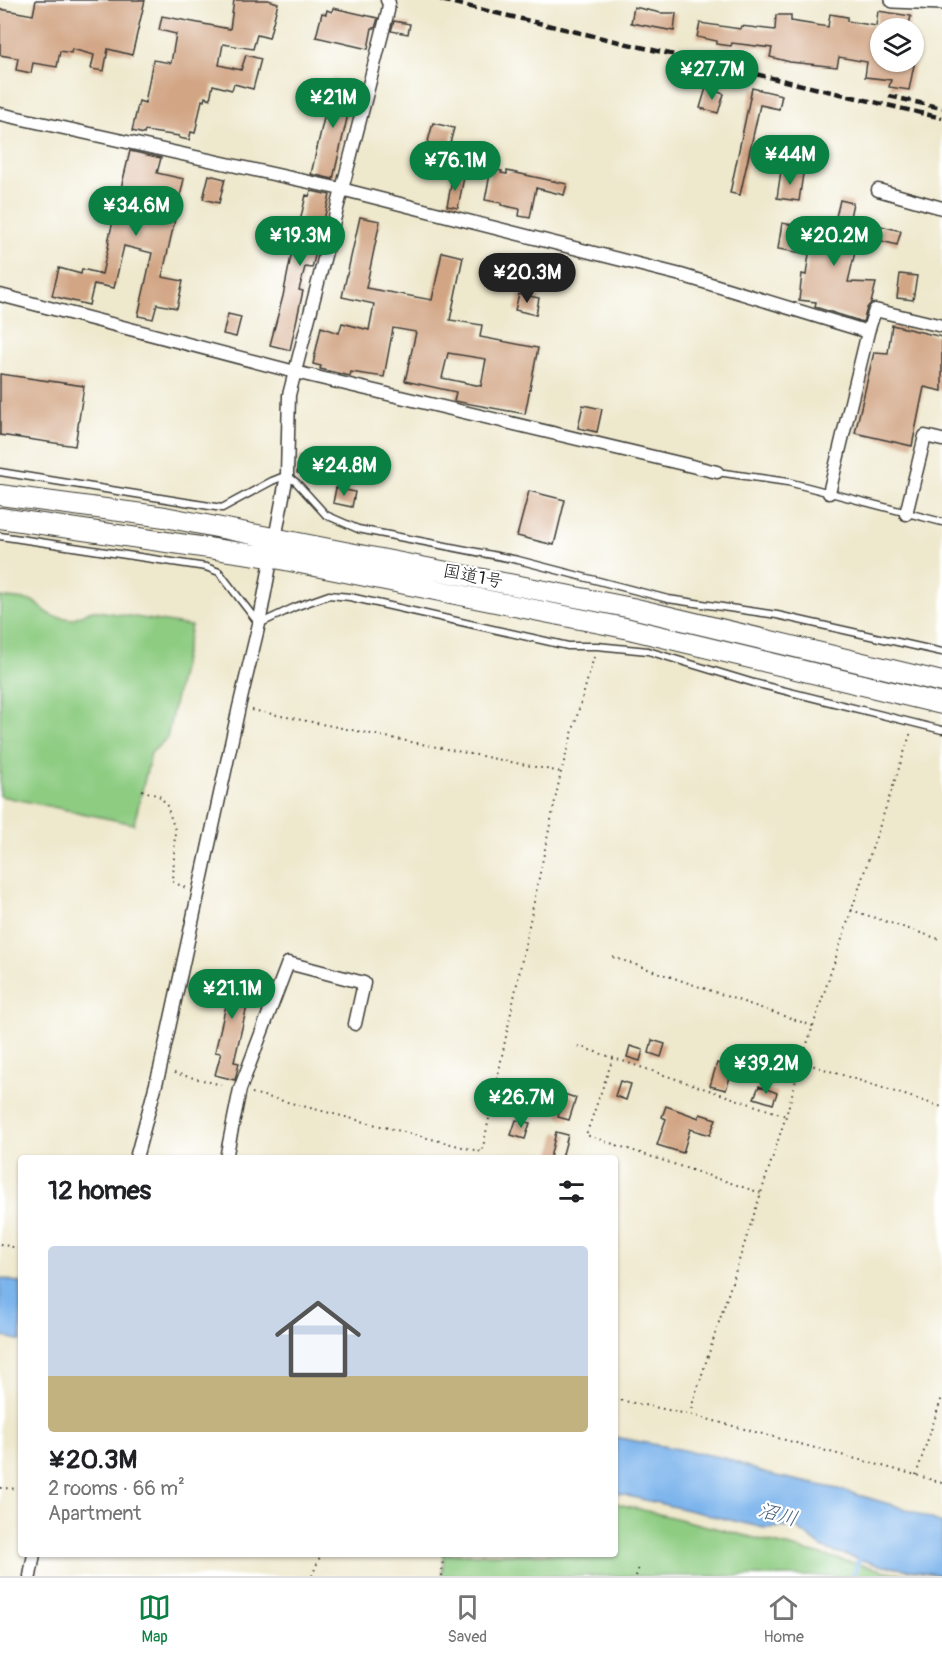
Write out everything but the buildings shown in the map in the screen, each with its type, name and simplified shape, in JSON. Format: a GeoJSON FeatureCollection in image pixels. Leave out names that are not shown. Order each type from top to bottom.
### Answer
{"type":"FeatureCollection","features":[{"type":"Feature","properties":{"kind":"highway","name":"国道1号"},"geometry":{"type":"LineString","coordinates":[[0,495],[165,517],[276,537],[632,608],[942,682]]}},
{"type":"Feature","properties":{"kind":"highway","name":"国道1号"},"geometry":{"type":"LineString","coordinates":[[0,518],[270,557],[626,628],[942,704]]}},
{"type":"Feature","properties":{"kind":"street"},"geometry":{"type":"LineString","coordinates":[[137,1155],[160,1069],[259,624],[287,475],[289,395],[388,11],[387,0]]}},
{"type":"Feature","properties":{"kind":"street"},"geometry":{"type":"LineString","coordinates":[[893,0],[942,2]]}},
{"type":"Feature","properties":{"kind":"street"},"geometry":{"type":"LineString","coordinates":[[0,114],[341,189],[681,275],[868,332]]}},
{"type":"Feature","properties":{"kind":"street"},"geometry":{"type":"LineString","coordinates":[[878,190],[942,208]]}},
{"type":"Feature","properties":{"kind":"street"},"geometry":{"type":"LineString","coordinates":[[0,295],[295,372],[717,472]]}},
{"type":"Feature","properties":{"kind":"street"},"geometry":{"type":"LineString","coordinates":[[829,493],[875,310],[942,326]]}},
{"type":"Feature","properties":{"kind":"street"},"geometry":{"type":"LineString","coordinates":[[906,514],[925,436],[942,440]]}},
{"type":"Feature","properties":{"kind":"street"},"geometry":{"type":"LineString","coordinates":[[227,1155],[240,1089],[288,963],[364,983],[356,1024]]}},
{"type":"Feature","properties":{"kind":"street"},"geometry":{"type":"LineString","coordinates":[[30,1576],[33,1557]]}},
{"type":"Feature","properties":{"kind":"lane"},"geometry":{"type":"LineString","coordinates":[[0,472],[222,508],[287,475],[326,515],[358,530],[518,560],[668,599],[777,615],[942,652]]}},
{"type":"Feature","properties":{"kind":"lane"},"geometry":{"type":"LineString","coordinates":[[717,472],[788,482],[942,522]]}},
{"type":"Feature","properties":{"kind":"lane"},"geometry":{"type":"LineString","coordinates":[[0,536],[213,569],[219,572],[259,624],[295,607],[329,595],[350,597],[568,646],[597,646],[648,651],[754,683],[942,730]]}},
{"type":"Feature","properties":{"kind":"path"},"geometry":{"type":"LineString","coordinates":[[160,1069],[482,1152],[561,772],[597,646]]}},
{"type":"Feature","properties":{"kind":"path"},"geometry":{"type":"LineString","coordinates":[[239,707],[561,772]]}},
{"type":"Feature","properties":{"kind":"path"},"geometry":{"type":"LineString","coordinates":[[692,1415],[695,1395],[786,1116],[801,1062],[914,723]]}},
{"type":"Feature","properties":{"kind":"path"},"geometry":{"type":"LineString","coordinates":[[142,790],[161,797],[167,806],[175,830],[173,882],[198,893]]}},
{"type":"Feature","properties":{"kind":"path"},"geometry":{"type":"LineString","coordinates":[[850,910],[942,940]]}},
{"type":"Feature","properties":{"kind":"path"},"geometry":{"type":"LineString","coordinates":[[613,957],[813,1026]]}},
{"type":"Feature","properties":{"kind":"path"},"geometry":{"type":"LineString","coordinates":[[578,1046],[786,1116]]}},
{"type":"Feature","properties":{"kind":"path"},"geometry":{"type":"LineString","coordinates":[[613,1058],[586,1135],[761,1193]]}},
{"type":"Feature","properties":{"kind":"path"},"geometry":{"type":"LineString","coordinates":[[801,1062],[942,1107]]}},
{"type":"Feature","properties":{"kind":"path"},"geometry":{"type":"LineString","coordinates":[[0,1245],[18,1248]]}},
{"type":"Feature","properties":{"kind":"path"},"geometry":{"type":"LineString","coordinates":[[916,1475],[942,1397]]}},
{"type":"Feature","properties":{"kind":"path"},"geometry":{"type":"LineString","coordinates":[[618,1400],[692,1415],[942,1483]]}},
{"type":"Feature","properties":{"kind":"path"},"geometry":{"type":"LineString","coordinates":[[0,1488],[18,1489]]}},
{"type":"Feature","properties":{"kind":"path"},"geometry":{"type":"LineString","coordinates":[[312,1576],[320,1557]]}},
{"type":"Feature","properties":{"kind":"path"},"geometry":{"type":"LineString","coordinates":[[442,1576],[443,1557]]}},
{"type":"Feature","properties":{"kind":"path"},"geometry":{"type":"LineString","coordinates":[[636,1576],[639,1568]]}},
{"type":"Feature","properties":{"kind":"green space"},"geometry":{"type":"Polygon","coordinates":[[[0,597],[33,601],[52,616],[72,619],[92,610],[191,626],[167,738],[151,753],[134,824],[0,796],[0,597]]]}},
{"type":"Feature","properties":{"kind":"green space"},"geometry":{"type":"Polygon","coordinates":[[[618,1504],[906,1576],[442,1576],[444,1557],[618,1557],[618,1504]]]}},
{"type":"Feature","properties":{"kind":"water"},"geometry":{"type":"Polygon","coordinates":[[[0,1278],[18,1282],[18,1340],[0,1335],[0,1278]]]}},
{"type":"Feature","properties":{"kind":"water","name":"沼川"},"geometry":{"type":"Polygon","coordinates":[[[618,1438],[725,1458],[767,1474],[838,1489],[906,1509],[942,1523],[942,1575],[878,1565],[823,1548],[796,1527],[764,1528],[618,1494],[618,1438]]]}},
{"type":"Feature","properties":{"kind":"waterway"},"geometry":{"type":"LineString","coordinates":[[853,1576],[861,1553]]}},
{"type":"Feature","properties":{"kind":"railway"},"geometry":{"type":"LineString","coordinates":[[441,0],[942,118]]}},
{"type":"Feature","properties":{"kind":"railway"},"geometry":{"type":"LineString","coordinates":[[889,96],[942,108]]}}]}
